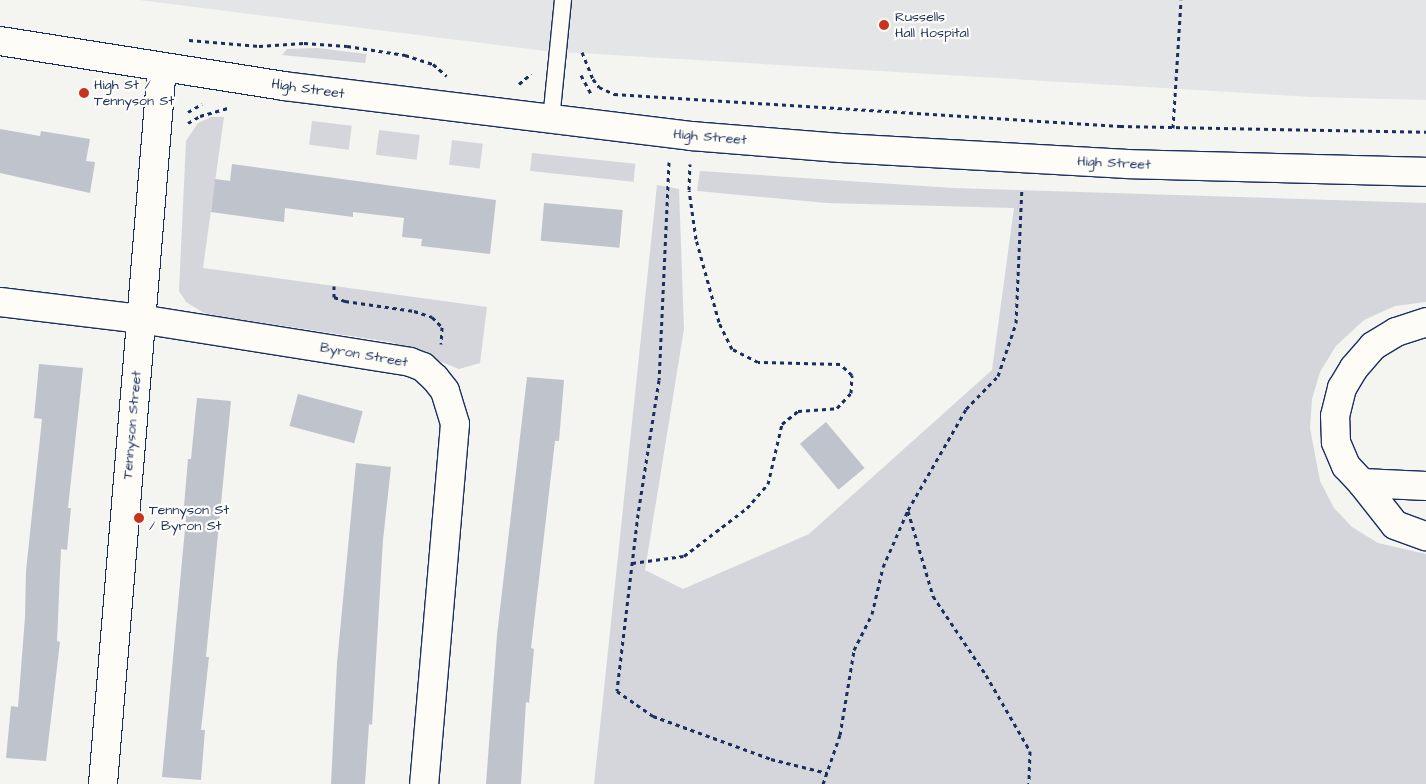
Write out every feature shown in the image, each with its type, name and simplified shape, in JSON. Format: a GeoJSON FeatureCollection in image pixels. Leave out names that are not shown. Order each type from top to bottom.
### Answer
{"type":"FeatureCollection","features":[{"type":"Feature","properties":{"kind":"street","name":"High Street"},"geometry":{"type":"LineString","coordinates":[[0,41],[162,67],[551,120],[691,136],[850,149],[1128,164],[1426,172]]}},
{"type":"Feature","properties":{"kind":"street","name":"Tennyson Street"},"geometry":{"type":"LineString","coordinates":[[103,784],[162,67]]}},
{"type":"Feature","properties":{"kind":"street","name":"Byron Street"},"geometry":{"type":"LineString","coordinates":[[0,302],[140,319],[410,362],[423,367],[445,391],[455,424],[424,784]]}},
{"type":"Feature","properties":{"kind":"street"},"geometry":{"type":"LineString","coordinates":[[1426,322],[1396,332],[1374,346],[1354,368],[1342,388],[1335,416],[1336,442],[1346,466],[1395,525],[1426,536]]}},
{"type":"Feature","properties":{"kind":"street"},"geometry":{"type":"LineString","coordinates":[[1362,483],[1426,486]]}},
{"type":"Feature","properties":{"kind":"lane"},"geometry":{"type":"LineString","coordinates":[[551,120],[563,0]]}},
{"type":"Feature","properties":{"kind":"path"},"geometry":{"type":"LineString","coordinates":[[1173,128],[1181,0]]}},
{"type":"Feature","properties":{"kind":"path"},"geometry":{"type":"LineString","coordinates":[[185,40],[259,46],[304,43],[405,55],[434,64],[452,81]]}},
{"type":"Feature","properties":{"kind":"path"},"geometry":{"type":"LineString","coordinates":[[580,62],[579,48],[587,58],[593,79],[598,86],[614,94],[967,119],[1173,128],[1426,132]]}},
{"type":"Feature","properties":{"kind":"path"},"geometry":{"type":"LineString","coordinates":[[580,70],[582,80],[596,98]]}},
{"type":"Feature","properties":{"kind":"path"},"geometry":{"type":"LineString","coordinates":[[512,88],[534,71]]}},
{"type":"Feature","properties":{"kind":"path"},"geometry":{"type":"LineString","coordinates":[[632,563],[684,556],[747,508],[768,484],[782,424],[798,411],[837,408],[851,393],[852,375],[840,364],[758,362],[732,349],[719,322],[696,239],[689,190],[691,136]]}},
{"type":"Feature","properties":{"kind":"path"},"geometry":{"type":"LineString","coordinates":[[670,162],[659,380],[632,563],[617,690],[653,716],[771,759],[827,773]]}},
{"type":"Feature","properties":{"kind":"path"},"geometry":{"type":"LineString","coordinates":[[823,784],[840,735],[854,650],[872,614],[883,567],[908,510],[966,409],[998,376],[1016,323],[1022,188]]}},
{"type":"Feature","properties":{"kind":"path"},"geometry":{"type":"LineString","coordinates":[[334,286],[334,297],[345,301],[414,311],[432,317],[442,327],[443,340],[423,367]]}},
{"type":"Feature","properties":{"kind":"path"},"geometry":{"type":"LineString","coordinates":[[908,510],[933,596],[986,675],[1030,751],[1029,784]]}},
{"type":"Feature","properties":{"kind":"shaded area","name":"Russells Hall Hospital"},"geometry":{"type":"Polygon","coordinates":[[[139,0],[1426,0],[1426,100],[1313,97],[545,51],[139,0]]]}},
{"type":"Feature","properties":{"kind":"shaded area"},"geometry":{"type":"Polygon","coordinates":[[[317,48],[367,54],[365,63],[282,55],[287,49],[317,48]]]}},
{"type":"Feature","properties":{"kind":"shaded area"},"geometry":{"type":"Polygon","coordinates":[[[211,117],[224,117],[203,268],[487,307],[480,363],[459,369],[391,342],[218,316],[204,313],[186,302],[179,291],[186,141],[198,123],[211,117]]]}},
{"type":"Feature","properties":{"kind":"shaded area"},"geometry":{"type":"Polygon","coordinates":[[[312,121],[352,126],[349,150],[309,145],[312,121]]]}},
{"type":"Feature","properties":{"kind":"shaded area"},"geometry":{"type":"Polygon","coordinates":[[[379,130],[420,135],[417,160],[376,155],[379,130]]]}},
{"type":"Feature","properties":{"kind":"shaded area"},"geometry":{"type":"Polygon","coordinates":[[[452,140],[483,144],[480,169],[449,165],[452,140]]]}},
{"type":"Feature","properties":{"kind":"shaded area"},"geometry":{"type":"Polygon","coordinates":[[[532,153],[635,164],[634,182],[530,171],[532,153]]]}},
{"type":"Feature","properties":{"kind":"shaded area"},"geometry":{"type":"Polygon","coordinates":[[[700,171],[953,188],[1426,203],[1426,302],[1395,306],[1364,320],[1336,346],[1320,372],[1312,399],[1310,428],[1320,481],[1334,508],[1352,527],[1378,543],[1426,554],[1426,784],[594,784],[657,185],[679,189],[684,329],[645,570],[683,589],[809,534],[992,370],[1014,208],[827,203],[697,191],[700,171]]]}},
{"type":"Feature","properties":{"kind":"building"},"geometry":{"type":"Polygon","coordinates":[[[0,129],[40,136],[41,131],[90,139],[86,161],[95,162],[90,193],[0,173],[0,129]]]}},
{"type":"Feature","properties":{"kind":"building"},"geometry":{"type":"Polygon","coordinates":[[[232,164],[496,200],[490,254],[421,246],[422,239],[402,237],[404,218],[353,212],[353,217],[285,208],[284,222],[211,212],[215,179],[230,181],[232,164]]]}},
{"type":"Feature","properties":{"kind":"building"},"geometry":{"type":"Polygon","coordinates":[[[544,203],[623,210],[619,248],[541,241],[544,203]]]}},
{"type":"Feature","properties":{"kind":"building"},"geometry":{"type":"Polygon","coordinates":[[[39,364],[83,368],[68,508],[71,508],[67,550],[61,549],[57,641],[60,642],[46,761],[6,758],[11,706],[18,707],[25,617],[26,571],[42,419],[34,418],[39,364]]]}},
{"type":"Feature","properties":{"kind":"building"},"geometry":{"type":"Polygon","coordinates":[[[527,377],[564,380],[559,441],[555,441],[531,648],[534,649],[529,703],[526,702],[521,784],[486,784],[497,635],[527,377]]]}},
{"type":"Feature","properties":{"kind":"building"},"geometry":{"type":"Polygon","coordinates":[[[298,394],[363,411],[354,443],[289,426],[298,394]]]}},
{"type":"Feature","properties":{"kind":"building"},"geometry":{"type":"Polygon","coordinates":[[[197,398],[231,401],[206,657],[209,657],[201,730],[205,730],[201,780],[162,777],[187,507],[184,506],[188,459],[191,459],[197,398]]]}},
{"type":"Feature","properties":{"kind":"building"},"geometry":{"type":"Polygon","coordinates":[[[826,422],[865,468],[839,490],[800,444],[826,422]]]}},
{"type":"Feature","properties":{"kind":"building"},"geometry":{"type":"Polygon","coordinates":[[[356,463],[391,467],[383,540],[372,725],[369,724],[365,784],[331,784],[337,663],[356,463]]]}},
{"type":"Feature","properties":{"kind":"place","name":"Russells Hall Hospital"},"geometry":{"type":"Point","coordinates":[884,25]}},
{"type":"Feature","properties":{"kind":"place","name":"High St / Tennyson St"},"geometry":{"type":"Point","coordinates":[84,93]}},
{"type":"Feature","properties":{"kind":"place","name":"Tennyson St / Byron St"},"geometry":{"type":"Point","coordinates":[139,518]}}]}
